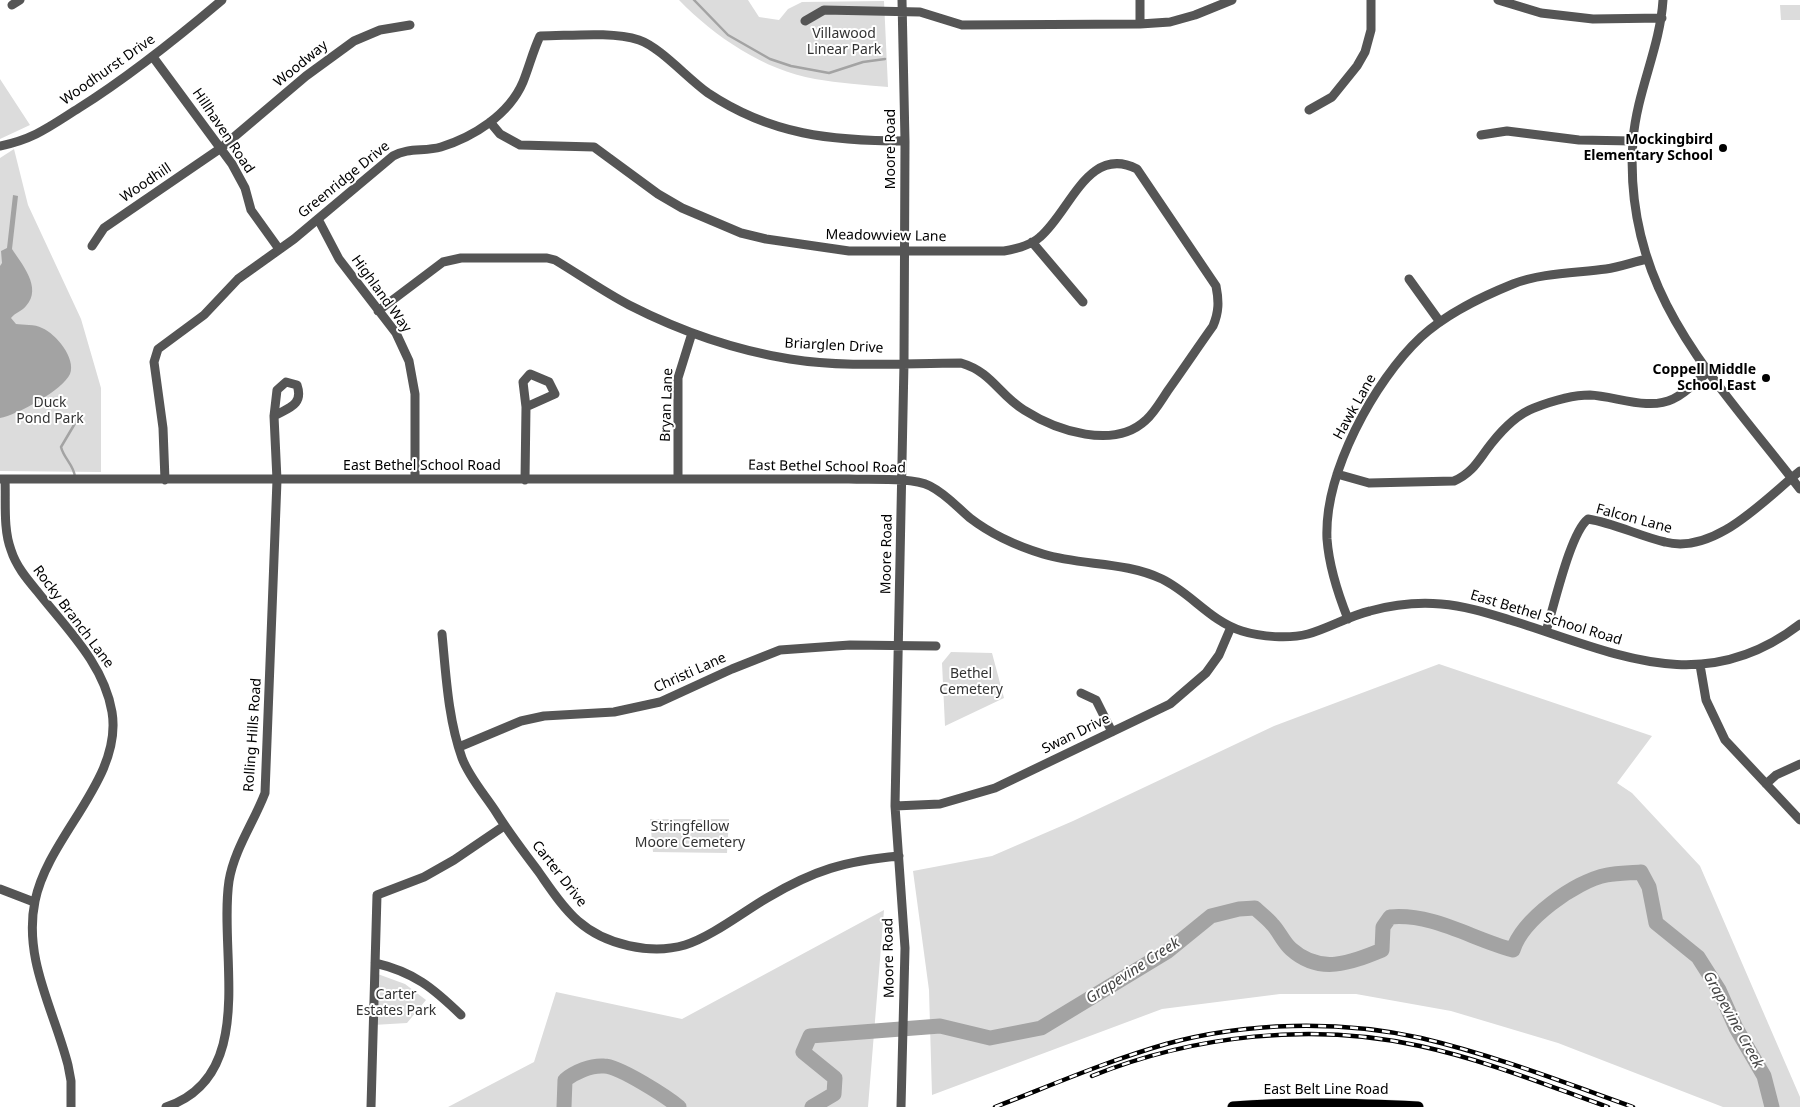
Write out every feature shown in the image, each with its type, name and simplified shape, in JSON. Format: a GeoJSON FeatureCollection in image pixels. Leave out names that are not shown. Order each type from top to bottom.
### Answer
{"type":"FeatureCollection","features":[{"type":"Feature","properties":{"kind":"main road","name":"East Belt Line Road"},"geometry":{"type":"LineString","coordinates":[[1233,1107],[1282,1103],[1418,1107]]}},
{"type":"Feature","properties":{"kind":"street","name":"Woodhurst Drive"},"geometry":{"type":"LineString","coordinates":[[0,146],[32,138],[152,57],[222,0]]}},
{"type":"Feature","properties":{"kind":"street","name":"Moore Road"},"geometry":{"type":"LineString","coordinates":[[902,0],[905,251],[900,645],[895,806],[905,948],[902,1107]]}},
{"type":"Feature","properties":{"kind":"street"},"geometry":{"type":"LineString","coordinates":[[1140,0],[1140,24]]}},
{"type":"Feature","properties":{"kind":"street"},"geometry":{"type":"LineString","coordinates":[[805,21],[824,10],[928,14],[962,25],[1140,24],[1170,22],[1195,15],[1232,0]]}},
{"type":"Feature","properties":{"kind":"street"},"geometry":{"type":"LineString","coordinates":[[1309,110],[1332,97],[1366,52],[1371,30],[1371,0]]}},
{"type":"Feature","properties":{"kind":"street"},"geometry":{"type":"LineString","coordinates":[[1498,0],[1541,13],[1593,19],[1662,18]]}},
{"type":"Feature","properties":{"kind":"street"},"geometry":{"type":"LineString","coordinates":[[1664,0],[1662,18],[1640,91],[1633,141],[1633,202],[1646,259],[1662,300],[1678,329],[1800,489]]}},
{"type":"Feature","properties":{"kind":"street","name":"Woodway"},"geometry":{"type":"LineString","coordinates":[[221,148],[306,76],[354,41],[380,30],[410,25]]}},
{"type":"Feature","properties":{"kind":"street","name":"Greenridge Drive"},"geometry":{"type":"LineString","coordinates":[[165,480],[163,428],[154,362],[158,349],[204,315],[238,279],[318,219],[393,156],[403,151],[440,147],[468,136],[490,122],[510,102],[522,84],[540,36],[622,36],[640,40],[708,93],[739,111],[762,121],[816,136],[850,141],[905,141]]}},
{"type":"Feature","properties":{"kind":"street","name":"Hillhaven Road"},"geometry":{"type":"LineString","coordinates":[[152,57],[221,148],[240,177],[251,210],[279,249]]}},
{"type":"Feature","properties":{"kind":"street","name":"Meadowview Lane"},"geometry":{"type":"LineString","coordinates":[[490,122],[500,134],[520,145],[594,147],[658,194],[682,208],[741,233],[817,248],[849,251],[1004,251],[1017,249],[1040,237],[1094,171],[1110,162],[1126,163],[1137,169],[1216,286]]}},
{"type":"Feature","properties":{"kind":"street"},"geometry":{"type":"LineString","coordinates":[[1481,135],[1507,131],[1579,140],[1633,141]]}},
{"type":"Feature","properties":{"kind":"street","name":"Woodhill"},"geometry":{"type":"LineString","coordinates":[[92,246],[104,228],[221,148]]}},
{"type":"Feature","properties":{"kind":"street","name":"Highland Way"},"geometry":{"type":"LineString","coordinates":[[318,219],[338,260],[396,333],[409,361],[414,380],[414,479]]}},
{"type":"Feature","properties":{"kind":"street"},"geometry":{"type":"LineString","coordinates":[[1032,242],[1083,302]]}},
{"type":"Feature","properties":{"kind":"street","name":"Briarglen Drive"},"geometry":{"type":"LineString","coordinates":[[378,310],[443,262],[461,258],[548,258],[555,260],[628,304],[692,333],[732,346],[792,359],[961,363],[987,375],[1024,410],[1056,427],[1078,432],[1122,433],[1146,420],[1213,326],[1219,308],[1216,286]]}},
{"type":"Feature","properties":{"kind":"street","name":"Hawk Lane"},"geometry":{"type":"LineString","coordinates":[[1348,619],[1338,595],[1327,538],[1332,496],[1341,461],[1376,393],[1395,366],[1421,337],[1440,322],[1479,299],[1516,283],[1559,274],[1609,269],[1646,259]]}},
{"type":"Feature","properties":{"kind":"street"},"geometry":{"type":"LineString","coordinates":[[1409,279],[1440,322]]}},
{"type":"Feature","properties":{"kind":"street","name":"Bryan Lane"},"geometry":{"type":"LineString","coordinates":[[678,479],[678,378],[692,333]]}},
{"type":"Feature","properties":{"kind":"street"},"geometry":{"type":"LineString","coordinates":[[1337,474],[1369,483],[1454,481],[1466,476],[1502,431],[1516,418],[1532,408],[1565,397],[1588,395],[1612,397],[1647,404],[1661,402],[1672,399],[1709,371]]}},
{"type":"Feature","properties":{"kind":"street"},"geometry":{"type":"LineString","coordinates":[[525,480],[526,407]]}},
{"type":"Feature","properties":{"kind":"street","name":"Rolling Hills Road"},"geometry":{"type":"LineString","coordinates":[[166,1107],[205,1084],[220,1061],[224,1048],[227,1022],[228,884],[239,848],[253,823],[266,793],[276,480],[274,416]]}},
{"type":"Feature","properties":{"kind":"street","name":"Falcon Lane"},"geometry":{"type":"LineString","coordinates":[[1546,631],[1567,560],[1581,524],[1588,519],[1683,545],[1714,537],[1724,531],[1800,471]]}},
{"type":"Feature","properties":{"kind":"street","name":"East Bethel School Road"},"geometry":{"type":"LineString","coordinates":[[3,479],[678,479],[902,482],[929,486],[989,530],[1022,547],[1076,562],[1142,570],[1166,581],[1220,622],[1231,627],[1263,635],[1306,634],[1368,611],[1390,607],[1440,603],[1470,608],[1637,660],[1683,666],[1700,665],[1744,656],[1769,645],[1800,624]]}},
{"type":"Feature","properties":{"kind":"street","name":"Rocky Branch Lane"},"geometry":{"type":"LineString","coordinates":[[3,479],[10,550],[20,570],[95,665],[105,685],[112,713],[110,752],[100,776],[48,861],[34,902],[34,959],[68,1065],[71,1081],[71,1107]]}},
{"type":"Feature","properties":{"kind":"street","name":"Swan Drive"},"geometry":{"type":"LineString","coordinates":[[895,806],[940,804],[987,791],[1170,704],[1193,687],[1206,673],[1219,655],[1231,627]]}},
{"type":"Feature","properties":{"kind":"street","name":"Carter Drive"},"geometry":{"type":"LineString","coordinates":[[442,634],[450,708],[462,759],[504,826],[563,905],[579,922],[599,935],[636,947],[661,948],[686,945],[729,922],[799,880],[826,868],[866,859],[899,856]]}},
{"type":"Feature","properties":{"kind":"street","name":"Christi Lane"},"geometry":{"type":"LineString","coordinates":[[459,746],[521,721],[544,716],[614,712],[660,702],[732,669],[780,650],[850,645],[936,646]]}},
{"type":"Feature","properties":{"kind":"street"},"geometry":{"type":"LineString","coordinates":[[1700,665],[1706,700],[1716,725],[1725,740],[1800,820]]}},
{"type":"Feature","properties":{"kind":"street"},"geometry":{"type":"LineString","coordinates":[[1081,693],[1096,700],[1112,732]]}},
{"type":"Feature","properties":{"kind":"street"},"geometry":{"type":"LineString","coordinates":[[1766,784],[1776,775],[1800,764]]}},
{"type":"Feature","properties":{"kind":"street"},"geometry":{"type":"LineString","coordinates":[[371,1107],[377,895],[424,877],[454,860],[504,826]]}},
{"type":"Feature","properties":{"kind":"street"},"geometry":{"type":"LineString","coordinates":[[0,889],[34,902]]}},
{"type":"Feature","properties":{"kind":"street"},"geometry":{"type":"LineString","coordinates":[[375,963],[392,967],[419,978],[461,1015]]}},
{"type":"Feature","properties":{"kind":"green space","name":"Villawood Linear Park"},"geometry":{"type":"Polygon","coordinates":[[[679,0],[748,0],[759,17],[779,20],[788,9],[802,2],[884,1],[888,87],[815,79],[777,68],[759,60],[724,39],[679,0]]]}},
{"type":"Feature","properties":{"kind":"green space"},"geometry":{"type":"Polygon","coordinates":[[[1780,5],[1800,5],[1800,20],[1781,20],[1780,5]]]}},
{"type":"Feature","properties":{"kind":"green space"},"geometry":{"type":"Polygon","coordinates":[[[0,79],[30,125],[0,139],[0,79]]]}},
{"type":"Feature","properties":{"kind":"green space","name":"Duck Pond Park"},"geometry":{"type":"Polygon","coordinates":[[[14,149],[28,205],[81,319],[101,388],[101,472],[0,471],[0,158],[14,149]]]}},
{"type":"Feature","properties":{"kind":"green space","name":"Bethel Cemetery"},"geometry":{"type":"Polygon","coordinates":[[[951,652],[992,653],[1004,698],[945,726],[942,663],[951,652]]]}},
{"type":"Feature","properties":{"kind":"green space"},"geometry":{"type":"Polygon","coordinates":[[[1439,664],[1652,736],[1617,783],[1632,793],[1700,866],[1800,1097],[1800,1107],[1723,1107],[1558,1043],[1451,1011],[1356,994],[1280,994],[1162,1009],[932,1095],[929,990],[913,871],[992,856],[1073,821],[1274,726],[1439,664]]]}},
{"type":"Feature","properties":{"kind":"green space","name":"Stringfellow Moore Cemetery"},"geometry":{"type":"Polygon","coordinates":[[[650,819],[729,819],[727,853],[653,852],[650,819]]]}},
{"type":"Feature","properties":{"kind":"green space"},"geometry":{"type":"Polygon","coordinates":[[[884,910],[868,1107],[448,1107],[534,1062],[556,992],[682,1019],[884,910]]]}},
{"type":"Feature","properties":{"kind":"green space","name":"Carter Estates Park"},"geometry":{"type":"Polygon","coordinates":[[[375,973],[405,984],[426,1000],[407,1023],[373,1025],[375,973]]]}},
{"type":"Feature","properties":{"kind":"shaded area"},"geometry":{"type":"Polygon","coordinates":[[[13,195],[18,196],[12,249],[29,276],[32,291],[31,299],[26,306],[11,318],[16,324],[33,325],[53,335],[64,347],[71,368],[70,374],[59,387],[28,407],[0,418],[0,266],[2,263],[1,251],[7,248],[13,195]]]}},
{"type":"Feature","properties":{"kind":"waterway"},"geometry":{"type":"LineString","coordinates":[[694,0],[728,35],[770,59],[791,66],[829,73],[863,62],[885,59]]}},
{"type":"Feature","properties":{"kind":"waterway"},"geometry":{"type":"LineString","coordinates":[[75,477],[73,469],[61,447],[77,420],[76,415]]}},
{"type":"Feature","properties":{"kind":"waterway","name":"Grapevine Creek"},"geometry":{"type":"LineString","coordinates":[[812,1107],[834,1094],[835,1078],[803,1052],[810,1036],[940,1026],[990,1038],[1041,1028],[1168,951],[1211,916],[1239,909],[1255,908],[1268,920],[1291,949],[1302,957],[1324,964],[1347,962],[1382,950],[1383,927],[1390,917],[1422,919],[1437,923],[1513,950],[1518,938],[1527,926],[1566,893],[1580,885],[1607,875],[1641,872],[1649,887],[1656,923],[1698,957],[1719,990],[1736,1028],[1764,1076],[1772,1107]]}},
{"type":"Feature","properties":{"kind":"waterway","name":"Grapevine Creek"},"geometry":{"type":"LineString","coordinates":[[564,1107],[565,1080],[573,1074],[599,1066],[611,1067],[631,1076],[679,1107]]}},
{"type":"Feature","properties":{"kind":"railway"},"geometry":{"type":"LineString","coordinates":[[995,1107],[1101,1066],[1166,1044],[1228,1031],[1293,1026],[1358,1028],[1421,1038],[1501,1061],[1633,1107]]}},
{"type":"Feature","properties":{"kind":"railway"},"geometry":{"type":"LineString","coordinates":[[1092,1076],[1131,1062],[1212,1042],[1296,1034],[1338,1035],[1420,1046],[1468,1058],[1608,1107]]}},
{"type":"Feature","properties":{"kind":"place","name":"Mockingbird Elementary School"},"geometry":{"type":"Point","coordinates":[1723,148]}},
{"type":"Feature","properties":{"kind":"place","name":"Coppell Middle School East"},"geometry":{"type":"Point","coordinates":[1766,378]}}]}
